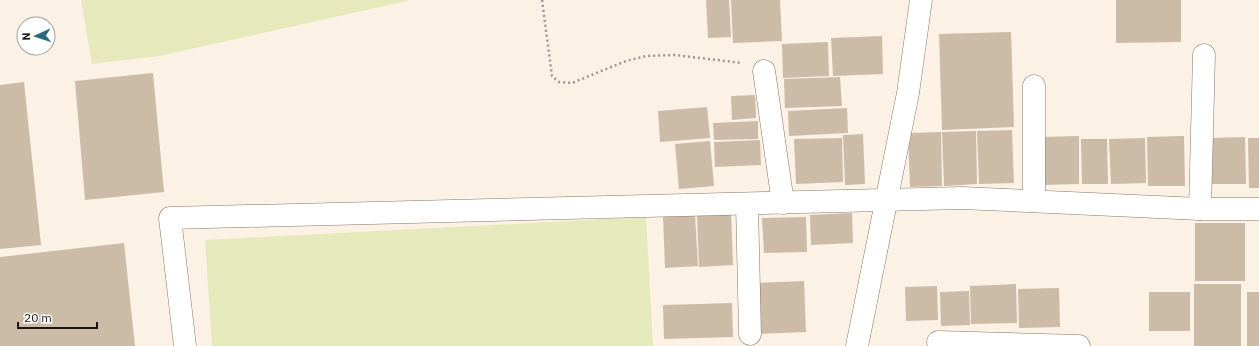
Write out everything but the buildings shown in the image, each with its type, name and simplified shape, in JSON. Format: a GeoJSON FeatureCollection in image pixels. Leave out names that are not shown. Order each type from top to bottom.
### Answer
{"type":"FeatureCollection","features":[{"type":"Feature","properties":{"kind":"street"},"geometry":{"type":"LineString","coordinates":[[857,346],[908,93],[921,0]]}},
{"type":"Feature","properties":{"kind":"street"},"geometry":{"type":"LineString","coordinates":[[1200,209],[1204,55]]}},
{"type":"Feature","properties":{"kind":"street"},"geometry":{"type":"LineString","coordinates":[[764,71],[783,203]]}},
{"type":"Feature","properties":{"kind":"street"},"geometry":{"type":"LineString","coordinates":[[1034,86],[1034,201]]}},
{"type":"Feature","properties":{"kind":"street"},"geometry":{"type":"LineString","coordinates":[[185,346],[170,218],[962,198],[1200,209],[1259,209]]}},
{"type":"Feature","properties":{"kind":"street"},"geometry":{"type":"LineString","coordinates":[[747,204],[750,334]]}},
{"type":"Feature","properties":{"kind":"street"},"geometry":{"type":"LineString","coordinates":[[938,342],[1079,346]]}},
{"type":"Feature","properties":{"kind":"path"},"geometry":{"type":"LineString","coordinates":[[542,0],[552,76],[558,82],[572,83],[626,61],[646,56],[675,55],[750,64],[764,71]]}},
{"type":"Feature","properties":{"kind":"green space"},"geometry":{"type":"Polygon","coordinates":[[[81,0],[411,0],[159,56],[92,64],[81,0]]]}},
{"type":"Feature","properties":{"kind":"green space"},"geometry":{"type":"Polygon","coordinates":[[[646,217],[653,346],[212,346],[205,240],[646,217]]]}}]}
